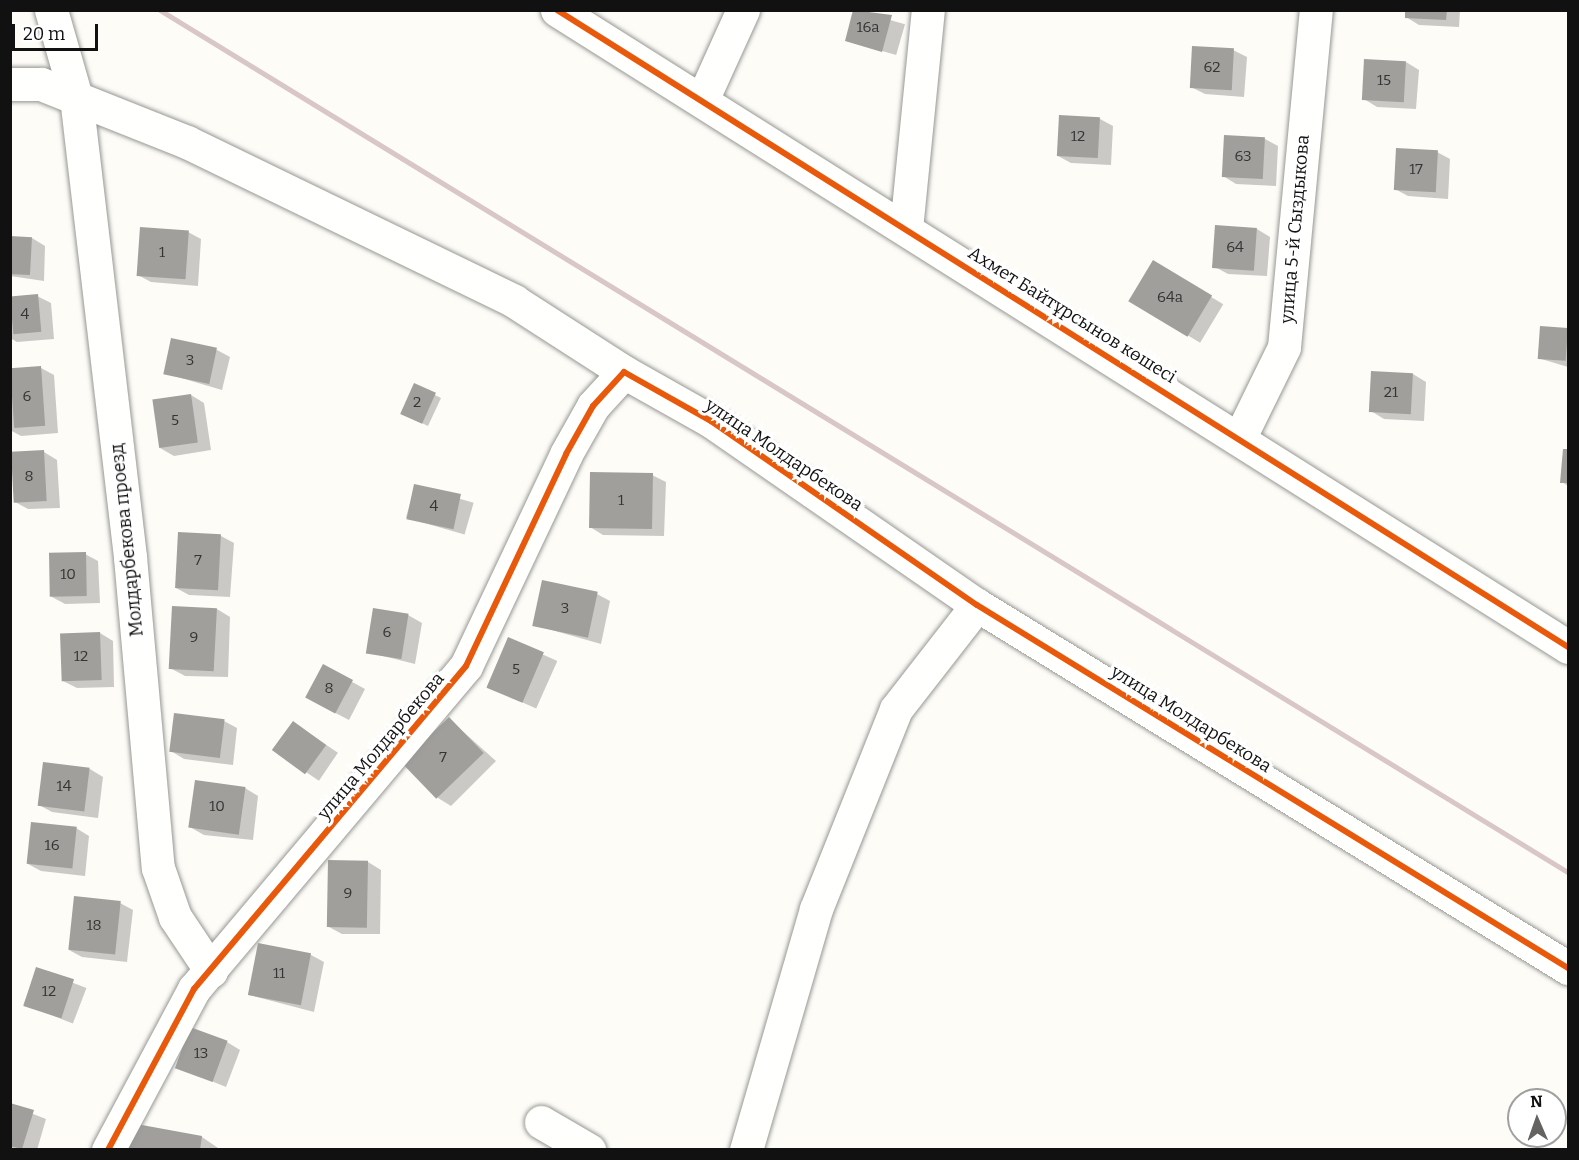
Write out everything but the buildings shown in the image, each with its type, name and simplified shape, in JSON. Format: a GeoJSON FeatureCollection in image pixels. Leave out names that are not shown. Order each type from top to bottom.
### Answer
{"type":"FeatureCollection","features":[{"type":"Feature","properties":{"kind":"street","name":"Молдарбекова проезд"},"geometry":{"type":"LineString","coordinates":[[51,10],[76,97],[130,556],[158,868],[175,916],[211,971]]}},
{"type":"Feature","properties":{"kind":"street","name":"Ахмет Байтұрсынов көшесі"},"geometry":{"type":"LineString","coordinates":[[557,10],[703,98],[906,229],[1240,437],[1569,647]]}},
{"type":"Feature","properties":{"kind":"street"},"geometry":{"type":"LineString","coordinates":[[703,98],[743,10]]}},
{"type":"Feature","properties":{"kind":"street"},"geometry":{"type":"LineString","coordinates":[[906,229],[927,10]]}},
{"type":"Feature","properties":{"kind":"street","name":"улица 5-й Сыздыкова"},"geometry":{"type":"LineString","coordinates":[[1240,437],[1284,347],[1316,10]]}},
{"type":"Feature","properties":{"kind":"street"},"geometry":{"type":"LineString","coordinates":[[10,84],[41,84],[187,142],[514,301],[624,372]]}},
{"type":"Feature","properties":{"kind":"street","name":"улица Молдарбекова"},"geometry":{"type":"LineString","coordinates":[[108,1149],[194,990],[466,666],[566,454],[593,406],[624,372],[711,422],[977,605],[1569,968]]}},
{"type":"Feature","properties":{"kind":"street"},"geometry":{"type":"LineString","coordinates":[[746,1149],[816,909],[896,709],[977,605]]}},
{"type":"Feature","properties":{"kind":"street"},"geometry":{"type":"LineString","coordinates":[[541,1122],[589,1149]]}},
{"type":"Feature","properties":{"kind":"railway"},"geometry":{"type":"LineString","coordinates":[[160,10],[1568,872]]}},
{"type":"Feature","properties":{"kind":"cycle path"},"geometry":{"type":"LineString","coordinates":[[557,10],[1568,647]]}},
{"type":"Feature","properties":{"kind":"cycle path"},"geometry":{"type":"LineString","coordinates":[[108,1150],[194,989],[466,666],[566,454],[593,406],[624,372],[711,421],[977,605],[1568,968]]}}]}
